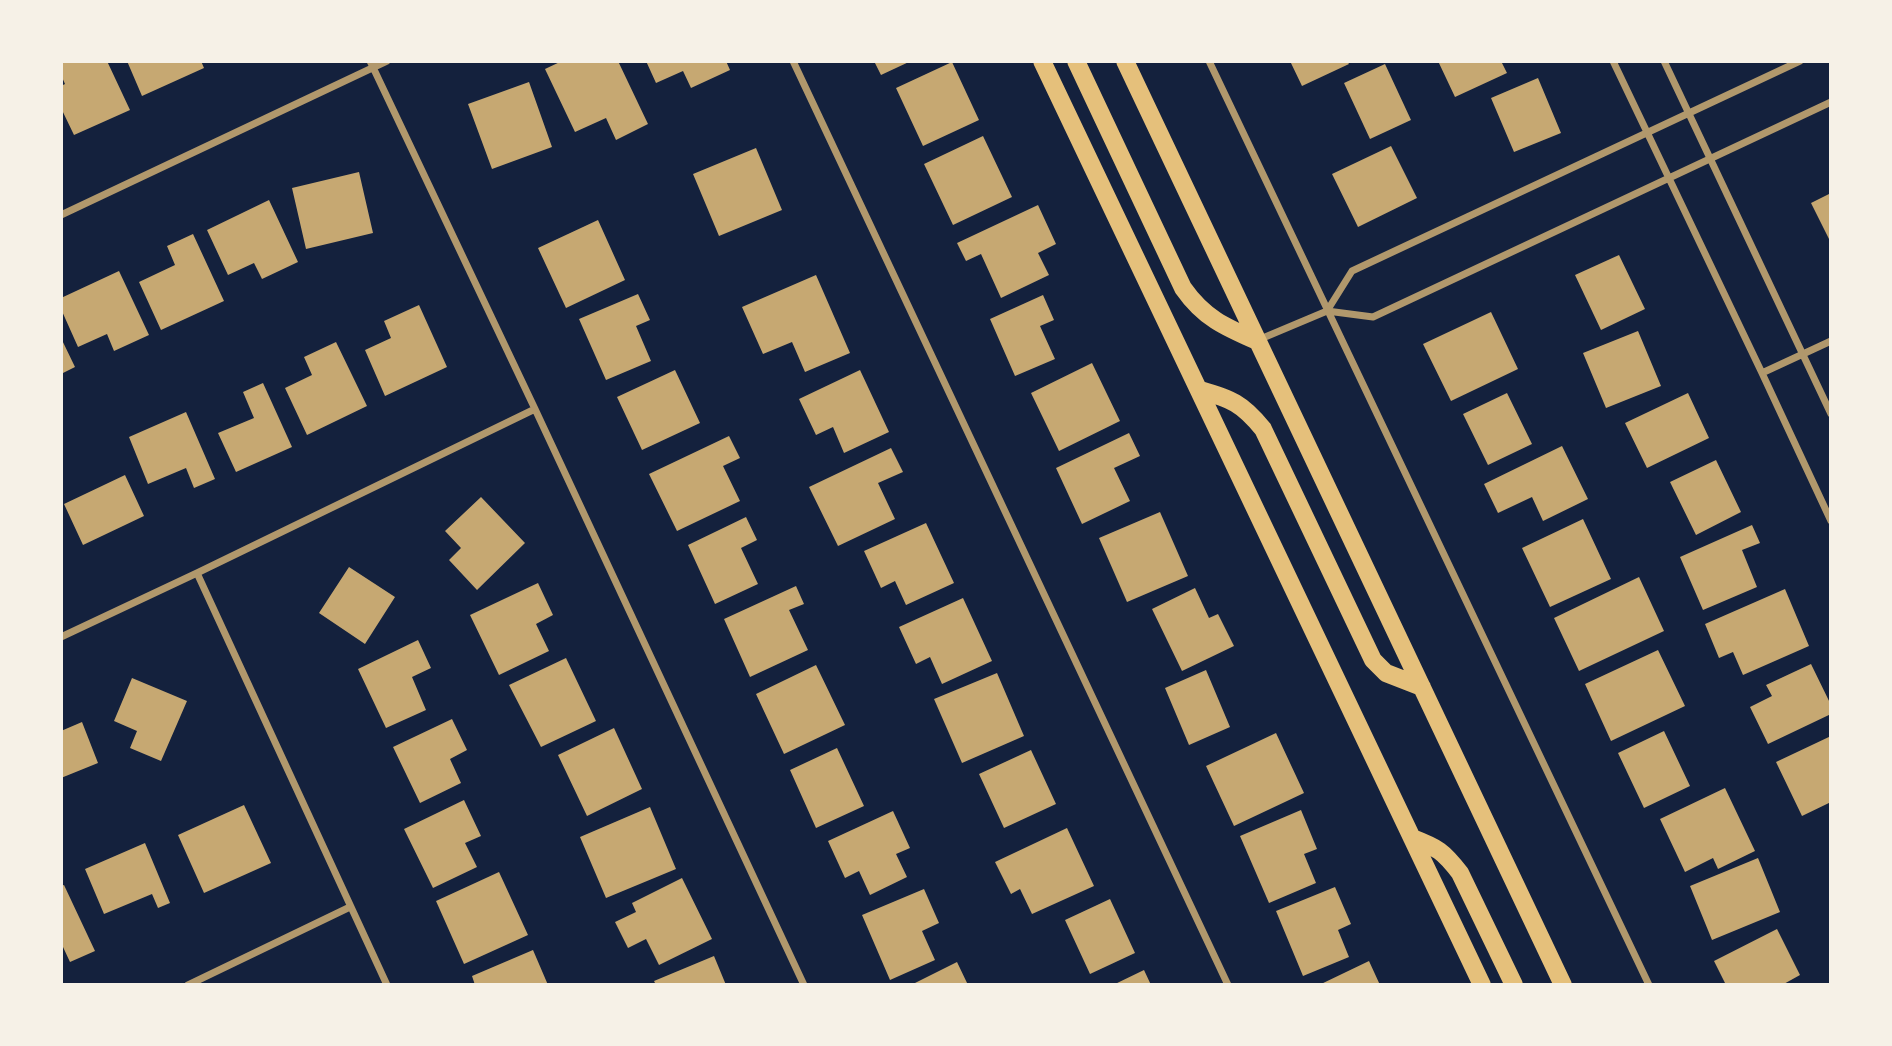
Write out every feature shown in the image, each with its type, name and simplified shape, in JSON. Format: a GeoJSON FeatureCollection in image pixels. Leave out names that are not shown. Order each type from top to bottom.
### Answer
{"type":"FeatureCollection","features":[{"type":"Feature","properties":{"kind":"main road"},"geometry":{"type":"LineString","coordinates":[[1042,61],[1482,985]]}},
{"type":"Feature","properties":{"kind":"main road"},"geometry":{"type":"LineString","coordinates":[[1076,61],[1183,288],[1195,306],[1225,327],[1258,341]]}},
{"type":"Feature","properties":{"kind":"main road"},"geometry":{"type":"LineString","coordinates":[[1125,61],[1563,985]]}},
{"type":"Feature","properties":{"kind":"main road"},"geometry":{"type":"LineString","coordinates":[[1200,390],[1231,399],[1251,414],[1263,429],[1373,660],[1386,673],[1422,687]]}},
{"type":"Feature","properties":{"kind":"main road"},"geometry":{"type":"LineString","coordinates":[[1412,838],[1435,847],[1460,873],[1514,985]]}},
{"type":"Feature","properties":{"kind":"street"},"geometry":{"type":"LineString","coordinates":[[61,215],[372,64],[387,61]]}},
{"type":"Feature","properties":{"kind":"street"},"geometry":{"type":"LineString","coordinates":[[793,61],[1227,985]]}},
{"type":"Feature","properties":{"kind":"street"},"geometry":{"type":"LineString","coordinates":[[1209,61],[1650,985]]}},
{"type":"Feature","properties":{"kind":"street"},"geometry":{"type":"LineString","coordinates":[[1613,61],[1831,522]]}},
{"type":"Feature","properties":{"kind":"street"},"geometry":{"type":"LineString","coordinates":[[1664,61],[1831,414]]}},
{"type":"Feature","properties":{"kind":"street"},"geometry":{"type":"LineString","coordinates":[[1327,311],[1352,271],[1800,61]]}},
{"type":"Feature","properties":{"kind":"street"},"geometry":{"type":"LineString","coordinates":[[372,64],[804,985]]}},
{"type":"Feature","properties":{"kind":"street"},"geometry":{"type":"LineString","coordinates":[[1258,341],[1327,311],[1373,317],[1831,102]]}},
{"type":"Feature","properties":{"kind":"street"},"geometry":{"type":"LineString","coordinates":[[1762,373],[1831,341]]}},
{"type":"Feature","properties":{"kind":"street"},"geometry":{"type":"LineString","coordinates":[[61,637],[536,409]]}},
{"type":"Feature","properties":{"kind":"street"},"geometry":{"type":"LineString","coordinates":[[197,573],[387,985]]}},
{"type":"Feature","properties":{"kind":"street"},"geometry":{"type":"LineString","coordinates":[[188,985],[350,907]]}},
{"type":"Feature","properties":{"kind":"building"},"geometry":{"type":"Polygon","coordinates":[[[107,61],[130,110],[74,135],[61,108],[61,86],[65,84],[61,75],[61,63],[107,61]]]}},
{"type":"Feature","properties":{"kind":"building"},"geometry":{"type":"Polygon","coordinates":[[[127,61],[201,61],[204,68],[142,96],[127,61]]]}},
{"type":"Feature","properties":{"kind":"building"},"geometry":{"type":"Polygon","coordinates":[[[562,61],[618,61],[648,124],[616,140],[606,118],[575,132],[545,69],[562,61]]]}},
{"type":"Feature","properties":{"kind":"building"},"geometry":{"type":"Polygon","coordinates":[[[646,61],[726,61],[730,70],[691,88],[683,71],[656,83],[646,61]]]}},
{"type":"Feature","properties":{"kind":"building"},"geometry":{"type":"Polygon","coordinates":[[[874,61],[911,61],[881,75],[874,61]]]}},
{"type":"Feature","properties":{"kind":"building"},"geometry":{"type":"Polygon","coordinates":[[[1290,61],[1347,61],[1349,64],[1302,86],[1290,61]]]}},
{"type":"Feature","properties":{"kind":"building"},"geometry":{"type":"Polygon","coordinates":[[[1438,61],[1501,61],[1507,73],[1455,97],[1438,61]]]}},
{"type":"Feature","properties":{"kind":"building"},"geometry":{"type":"Polygon","coordinates":[[[952,62],[979,120],[923,146],[896,88],[952,62]]]}},
{"type":"Feature","properties":{"kind":"building"},"geometry":{"type":"Polygon","coordinates":[[[1385,64],[1411,120],[1370,139],[1344,83],[1385,64]]]}},
{"type":"Feature","properties":{"kind":"building"},"geometry":{"type":"Polygon","coordinates":[[[1538,78],[1561,133],[1514,152],[1491,98],[1538,78]]]}},
{"type":"Feature","properties":{"kind":"building"},"geometry":{"type":"Polygon","coordinates":[[[529,82],[552,147],[492,169],[468,104],[529,82]]]}},
{"type":"Feature","properties":{"kind":"building"},"geometry":{"type":"Polygon","coordinates":[[[983,136],[1012,197],[953,225],[924,164],[983,136]]]}},
{"type":"Feature","properties":{"kind":"building"},"geometry":{"type":"Polygon","coordinates":[[[1391,146],[1417,198],[1358,227],[1332,174],[1391,146]]]}},
{"type":"Feature","properties":{"kind":"building"},"geometry":{"type":"Polygon","coordinates":[[[756,148],[782,210],[719,236],[693,174],[756,148]]]}},
{"type":"Feature","properties":{"kind":"building"},"geometry":{"type":"Polygon","coordinates":[[[359,172],[373,233],[306,249],[292,188],[359,172]]]}},
{"type":"Feature","properties":{"kind":"building"},"geometry":{"type":"Polygon","coordinates":[[[1831,193],[1831,243],[1811,203],[1831,193]]]}},
{"type":"Feature","properties":{"kind":"building"},"geometry":{"type":"Polygon","coordinates":[[[269,200],[298,262],[262,279],[254,263],[228,275],[207,230],[269,200]]]}},
{"type":"Feature","properties":{"kind":"building"},"geometry":{"type":"Polygon","coordinates":[[[1038,205],[1056,244],[1038,253],[1049,275],[1001,298],[981,254],[966,261],[957,243],[1038,205]]]}},
{"type":"Feature","properties":{"kind":"building"},"geometry":{"type":"Polygon","coordinates":[[[598,220],[625,280],[566,308],[538,248],[598,220]]]}},
{"type":"Feature","properties":{"kind":"building"},"geometry":{"type":"Polygon","coordinates":[[[193,234],[224,301],[161,330],[139,282],[175,265],[167,246],[193,234]]]}},
{"type":"Feature","properties":{"kind":"building"},"geometry":{"type":"Polygon","coordinates":[[[1619,255],[1645,309],[1601,330],[1575,275],[1619,255]]]}},
{"type":"Feature","properties":{"kind":"building"},"geometry":{"type":"Polygon","coordinates":[[[119,271],[149,335],[114,351],[107,334],[78,347],[61,309],[61,298],[119,271]]]}},
{"type":"Feature","properties":{"kind":"building"},"geometry":{"type":"Polygon","coordinates":[[[816,275],[850,353],[805,372],[792,342],[763,354],[742,307],[816,275]]]}},
{"type":"Feature","properties":{"kind":"building"},"geometry":{"type":"Polygon","coordinates":[[[638,294],[650,320],[636,326],[651,361],[606,380],[579,319],[638,294]]]}},
{"type":"Feature","properties":{"kind":"building"},"geometry":{"type":"Polygon","coordinates":[[[1043,295],[1054,320],[1040,326],[1055,359],[1015,376],[990,319],[1043,295]]]}},
{"type":"Feature","properties":{"kind":"building"},"geometry":{"type":"Polygon","coordinates":[[[419,305],[447,367],[385,396],[365,350],[391,338],[384,321],[419,305]]]}},
{"type":"Feature","properties":{"kind":"building"},"geometry":{"type":"Polygon","coordinates":[[[1491,312],[1518,369],[1451,401],[1423,344],[1491,312]]]}},
{"type":"Feature","properties":{"kind":"building"},"geometry":{"type":"Polygon","coordinates":[[[1638,331],[1661,386],[1606,408],[1583,353],[1638,331]]]}},
{"type":"Feature","properties":{"kind":"building"},"geometry":{"type":"Polygon","coordinates":[[[61,338],[75,367],[61,374],[61,338]]]}},
{"type":"Feature","properties":{"kind":"building"},"geometry":{"type":"Polygon","coordinates":[[[336,342],[367,406],[307,435],[285,388],[312,375],[304,357],[336,342]]]}},
{"type":"Feature","properties":{"kind":"building"},"geometry":{"type":"Polygon","coordinates":[[[1092,363],[1120,421],[1059,451],[1031,393],[1092,363]]]}},
{"type":"Feature","properties":{"kind":"building"},"geometry":{"type":"Polygon","coordinates":[[[675,370],[700,423],[642,450],[617,397],[675,370]]]}},
{"type":"Feature","properties":{"kind":"building"},"geometry":{"type":"Polygon","coordinates":[[[860,370],[889,432],[844,453],[833,427],[816,435],[799,399],[860,370]]]}},
{"type":"Feature","properties":{"kind":"building"},"geometry":{"type":"Polygon","coordinates":[[[263,383],[292,447],[236,472],[218,433],[254,418],[243,392],[263,383]]]}},
{"type":"Feature","properties":{"kind":"building"},"geometry":{"type":"Polygon","coordinates":[[[1507,393],[1532,444],[1488,465],[1463,414],[1507,393]]]}},
{"type":"Feature","properties":{"kind":"building"},"geometry":{"type":"Polygon","coordinates":[[[1688,393],[1709,438],[1647,468],[1625,423],[1688,393]]]}},
{"type":"Feature","properties":{"kind":"building"},"geometry":{"type":"Polygon","coordinates":[[[186,412],[215,479],[194,488],[186,468],[148,484],[129,437],[186,412]]]}},
{"type":"Feature","properties":{"kind":"building"},"geometry":{"type":"Polygon","coordinates":[[[1129,433],[1140,456],[1114,468],[1130,501],[1082,524],[1056,468],[1129,433]]]}},
{"type":"Feature","properties":{"kind":"building"},"geometry":{"type":"Polygon","coordinates":[[[729,436],[740,458],[723,466],[740,501],[677,531],[649,474],[729,436]]]}},
{"type":"Feature","properties":{"kind":"building"},"geometry":{"type":"Polygon","coordinates":[[[1562,446],[1588,499],[1543,521],[1532,497],[1498,513],[1484,484],[1562,446]]]}},
{"type":"Feature","properties":{"kind":"building"},"geometry":{"type":"Polygon","coordinates":[[[891,448],[903,472],[878,483],[895,519],[838,546],[809,487],[891,448]]]}},
{"type":"Feature","properties":{"kind":"building"},"geometry":{"type":"Polygon","coordinates":[[[1716,460],[1741,512],[1696,535],[1670,482],[1716,460]]]}},
{"type":"Feature","properties":{"kind":"building"},"geometry":{"type":"Polygon","coordinates":[[[125,475],[144,516],[83,545],[64,504],[125,475]]]}},
{"type":"Feature","properties":{"kind":"building"},"geometry":{"type":"Polygon","coordinates":[[[481,497],[525,543],[477,590],[449,560],[461,548],[445,531],[481,497]]]}},
{"type":"Feature","properties":{"kind":"building"},"geometry":{"type":"Polygon","coordinates":[[[1160,512],[1188,576],[1127,602],[1099,538],[1160,512]]]}},
{"type":"Feature","properties":{"kind":"building"},"geometry":{"type":"Polygon","coordinates":[[[746,517],[757,540],[741,548],[758,584],[715,604],[688,545],[746,517]]]}},
{"type":"Feature","properties":{"kind":"building"},"geometry":{"type":"Polygon","coordinates":[[[1583,519],[1611,579],[1550,607],[1522,548],[1583,519]]]}},
{"type":"Feature","properties":{"kind":"building"},"geometry":{"type":"Polygon","coordinates":[[[926,523],[954,583],[906,605],[895,581],[881,588],[864,551],[926,523]]]}},
{"type":"Feature","properties":{"kind":"building"},"geometry":{"type":"Polygon","coordinates":[[[1752,525],[1760,543],[1742,550],[1757,587],[1703,610],[1680,557],[1752,525]]]}},
{"type":"Feature","properties":{"kind":"building"},"geometry":{"type":"Polygon","coordinates":[[[349,567],[395,597],[365,644],[319,613],[349,567]]]}},
{"type":"Feature","properties":{"kind":"building"},"geometry":{"type":"Polygon","coordinates":[[[1639,577],[1664,631],[1579,671],[1554,618],[1639,577]]]}},
{"type":"Feature","properties":{"kind":"building"},"geometry":{"type":"Polygon","coordinates":[[[538,583],[553,615],[536,624],[549,651],[499,675],[470,615],[538,583]]]}},
{"type":"Feature","properties":{"kind":"building"},"geometry":{"type":"Polygon","coordinates":[[[796,586],[804,604],[789,610],[808,650],[750,677],[724,619],[796,586]]]}},
{"type":"Feature","properties":{"kind":"building"},"geometry":{"type":"Polygon","coordinates":[[[1195,588],[1209,618],[1218,614],[1234,646],[1182,671],[1152,609],[1195,588]]]}},
{"type":"Feature","properties":{"kind":"building"},"geometry":{"type":"Polygon","coordinates":[[[1785,589],[1809,646],[1743,675],[1733,652],[1719,658],[1705,624],[1785,589]]]}},
{"type":"Feature","properties":{"kind":"building"},"geometry":{"type":"Polygon","coordinates":[[[963,598],[992,661],[942,684],[930,657],[916,664],[899,627],[963,598]]]}},
{"type":"Feature","properties":{"kind":"building"},"geometry":{"type":"Polygon","coordinates":[[[418,640],[431,668],[412,677],[426,710],[386,728],[358,669],[418,640]]]}},
{"type":"Feature","properties":{"kind":"building"},"geometry":{"type":"Polygon","coordinates":[[[1658,650],[1685,706],[1611,741],[1585,684],[1658,650]]]}},
{"type":"Feature","properties":{"kind":"building"},"geometry":{"type":"Polygon","coordinates":[[[566,658],[596,721],[541,747],[509,685],[566,658]]]}},
{"type":"Feature","properties":{"kind":"building"},"geometry":{"type":"Polygon","coordinates":[[[1811,664],[1831,705],[1831,714],[1768,744],[1750,707],[1772,696],[1766,685],[1811,664]]]}},
{"type":"Feature","properties":{"kind":"building"},"geometry":{"type":"Polygon","coordinates":[[[816,665],[845,725],[784,754],[756,694],[816,665]]]}},
{"type":"Feature","properties":{"kind":"building"},"geometry":{"type":"Polygon","coordinates":[[[1206,670],[1230,727],[1189,745],[1165,688],[1206,670]]]}},
{"type":"Feature","properties":{"kind":"building"},"geometry":{"type":"Polygon","coordinates":[[[997,673],[1024,736],[962,763],[934,699],[997,673]]]}},
{"type":"Feature","properties":{"kind":"building"},"geometry":{"type":"Polygon","coordinates":[[[132,678],[187,701],[161,761],[130,748],[137,731],[114,721],[132,678]]]}},
{"type":"Feature","properties":{"kind":"building"},"geometry":{"type":"Polygon","coordinates":[[[452,719],[467,750],[450,759],[461,783],[420,803],[393,747],[452,719]]]}},
{"type":"Feature","properties":{"kind":"building"},"geometry":{"type":"Polygon","coordinates":[[[82,722],[98,763],[61,778],[61,731],[82,722]]]}},
{"type":"Feature","properties":{"kind":"building"},"geometry":{"type":"Polygon","coordinates":[[[614,728],[642,789],[587,816],[558,755],[614,728]]]}},
{"type":"Feature","properties":{"kind":"building"},"geometry":{"type":"Polygon","coordinates":[[[1664,731],[1690,786],[1644,808],[1618,753],[1664,731]]]}},
{"type":"Feature","properties":{"kind":"building"},"geometry":{"type":"Polygon","coordinates":[[[1276,733],[1304,793],[1234,826],[1206,766],[1276,733]]]}},
{"type":"Feature","properties":{"kind":"building"},"geometry":{"type":"Polygon","coordinates":[[[1831,736],[1831,802],[1802,816],[1776,762],[1831,736]]]}},
{"type":"Feature","properties":{"kind":"building"},"geometry":{"type":"Polygon","coordinates":[[[837,748],[864,806],[816,828],[790,770],[837,748]]]}},
{"type":"Feature","properties":{"kind":"building"},"geometry":{"type":"Polygon","coordinates":[[[1031,750],[1056,804],[1004,828],[979,774],[1031,750]]]}},
{"type":"Feature","properties":{"kind":"building"},"geometry":{"type":"Polygon","coordinates":[[[1725,788],[1755,851],[1718,869],[1713,858],[1685,872],[1660,819],[1725,788]]]}},
{"type":"Feature","properties":{"kind":"building"},"geometry":{"type":"Polygon","coordinates":[[[464,800],[481,836],[465,843],[477,867],[433,888],[404,829],[464,800]]]}},
{"type":"Feature","properties":{"kind":"building"},"geometry":{"type":"Polygon","coordinates":[[[244,805],[271,863],[204,893],[178,835],[244,805]]]}},
{"type":"Feature","properties":{"kind":"building"},"geometry":{"type":"Polygon","coordinates":[[[650,807],[676,869],[606,898],[580,837],[650,807]]]}},
{"type":"Feature","properties":{"kind":"building"},"geometry":{"type":"Polygon","coordinates":[[[1301,810],[1317,849],[1304,854],[1316,883],[1269,903],[1240,836],[1301,810]]]}},
{"type":"Feature","properties":{"kind":"building"},"geometry":{"type":"Polygon","coordinates":[[[893,811],[910,848],[896,854],[907,877],[870,895],[859,871],[845,878],[828,841],[893,811]]]}},
{"type":"Feature","properties":{"kind":"building"},"geometry":{"type":"Polygon","coordinates":[[[1067,828],[1094,886],[1032,914],[1020,889],[1011,894],[995,862],[1067,828]]]}},
{"type":"Feature","properties":{"kind":"building"},"geometry":{"type":"Polygon","coordinates":[[[145,843],[170,903],[158,908],[152,894],[104,914],[85,869],[145,843]]]}},
{"type":"Feature","properties":{"kind":"building"},"geometry":{"type":"Polygon","coordinates":[[[1758,858],[1780,912],[1712,940],[1690,886],[1758,858]]]}},
{"type":"Feature","properties":{"kind":"building"},"geometry":{"type":"Polygon","coordinates":[[[499,872],[528,935],[464,964],[436,901],[499,872]]]}},
{"type":"Feature","properties":{"kind":"building"},"geometry":{"type":"Polygon","coordinates":[[[682,878],[712,939],[659,965],[646,939],[628,948],[615,922],[636,912],[632,903],[682,878]]]}},
{"type":"Feature","properties":{"kind":"building"},"geometry":{"type":"Polygon","coordinates":[[[64,885],[95,951],[70,962],[63,947],[61,948],[61,886],[64,885]]]}},
{"type":"Feature","properties":{"kind":"building"},"geometry":{"type":"Polygon","coordinates":[[[1335,887],[1351,924],[1338,930],[1349,957],[1303,976],[1276,911],[1335,887]]]}},
{"type":"Feature","properties":{"kind":"building"},"geometry":{"type":"Polygon","coordinates":[[[924,889],[939,923],[922,931],[935,960],[890,980],[862,915],[924,889]]]}},
{"type":"Feature","properties":{"kind":"building"},"geometry":{"type":"Polygon","coordinates":[[[1110,899],[1135,953],[1090,974],[1065,920],[1110,899]]]}},
{"type":"Feature","properties":{"kind":"building"},"geometry":{"type":"Polygon","coordinates":[[[1777,929],[1800,975],[1782,985],[1726,985],[1714,961],[1777,929]]]}},
{"type":"Feature","properties":{"kind":"building"},"geometry":{"type":"Polygon","coordinates":[[[533,950],[548,985],[475,985],[472,976],[533,950]]]}},
{"type":"Feature","properties":{"kind":"building"},"geometry":{"type":"Polygon","coordinates":[[[714,956],[726,985],[656,985],[654,981],[714,956]]]}},
{"type":"Feature","properties":{"kind":"building"},"geometry":{"type":"Polygon","coordinates":[[[1369,961],[1380,985],[1319,985],[1369,961]]]}},
{"type":"Feature","properties":{"kind":"building"},"geometry":{"type":"Polygon","coordinates":[[[957,962],[968,985],[911,985],[957,962]]]}},
{"type":"Feature","properties":{"kind":"building"},"geometry":{"type":"Polygon","coordinates":[[[1144,970],[1151,985],[1113,985],[1144,970]]]}}]}
